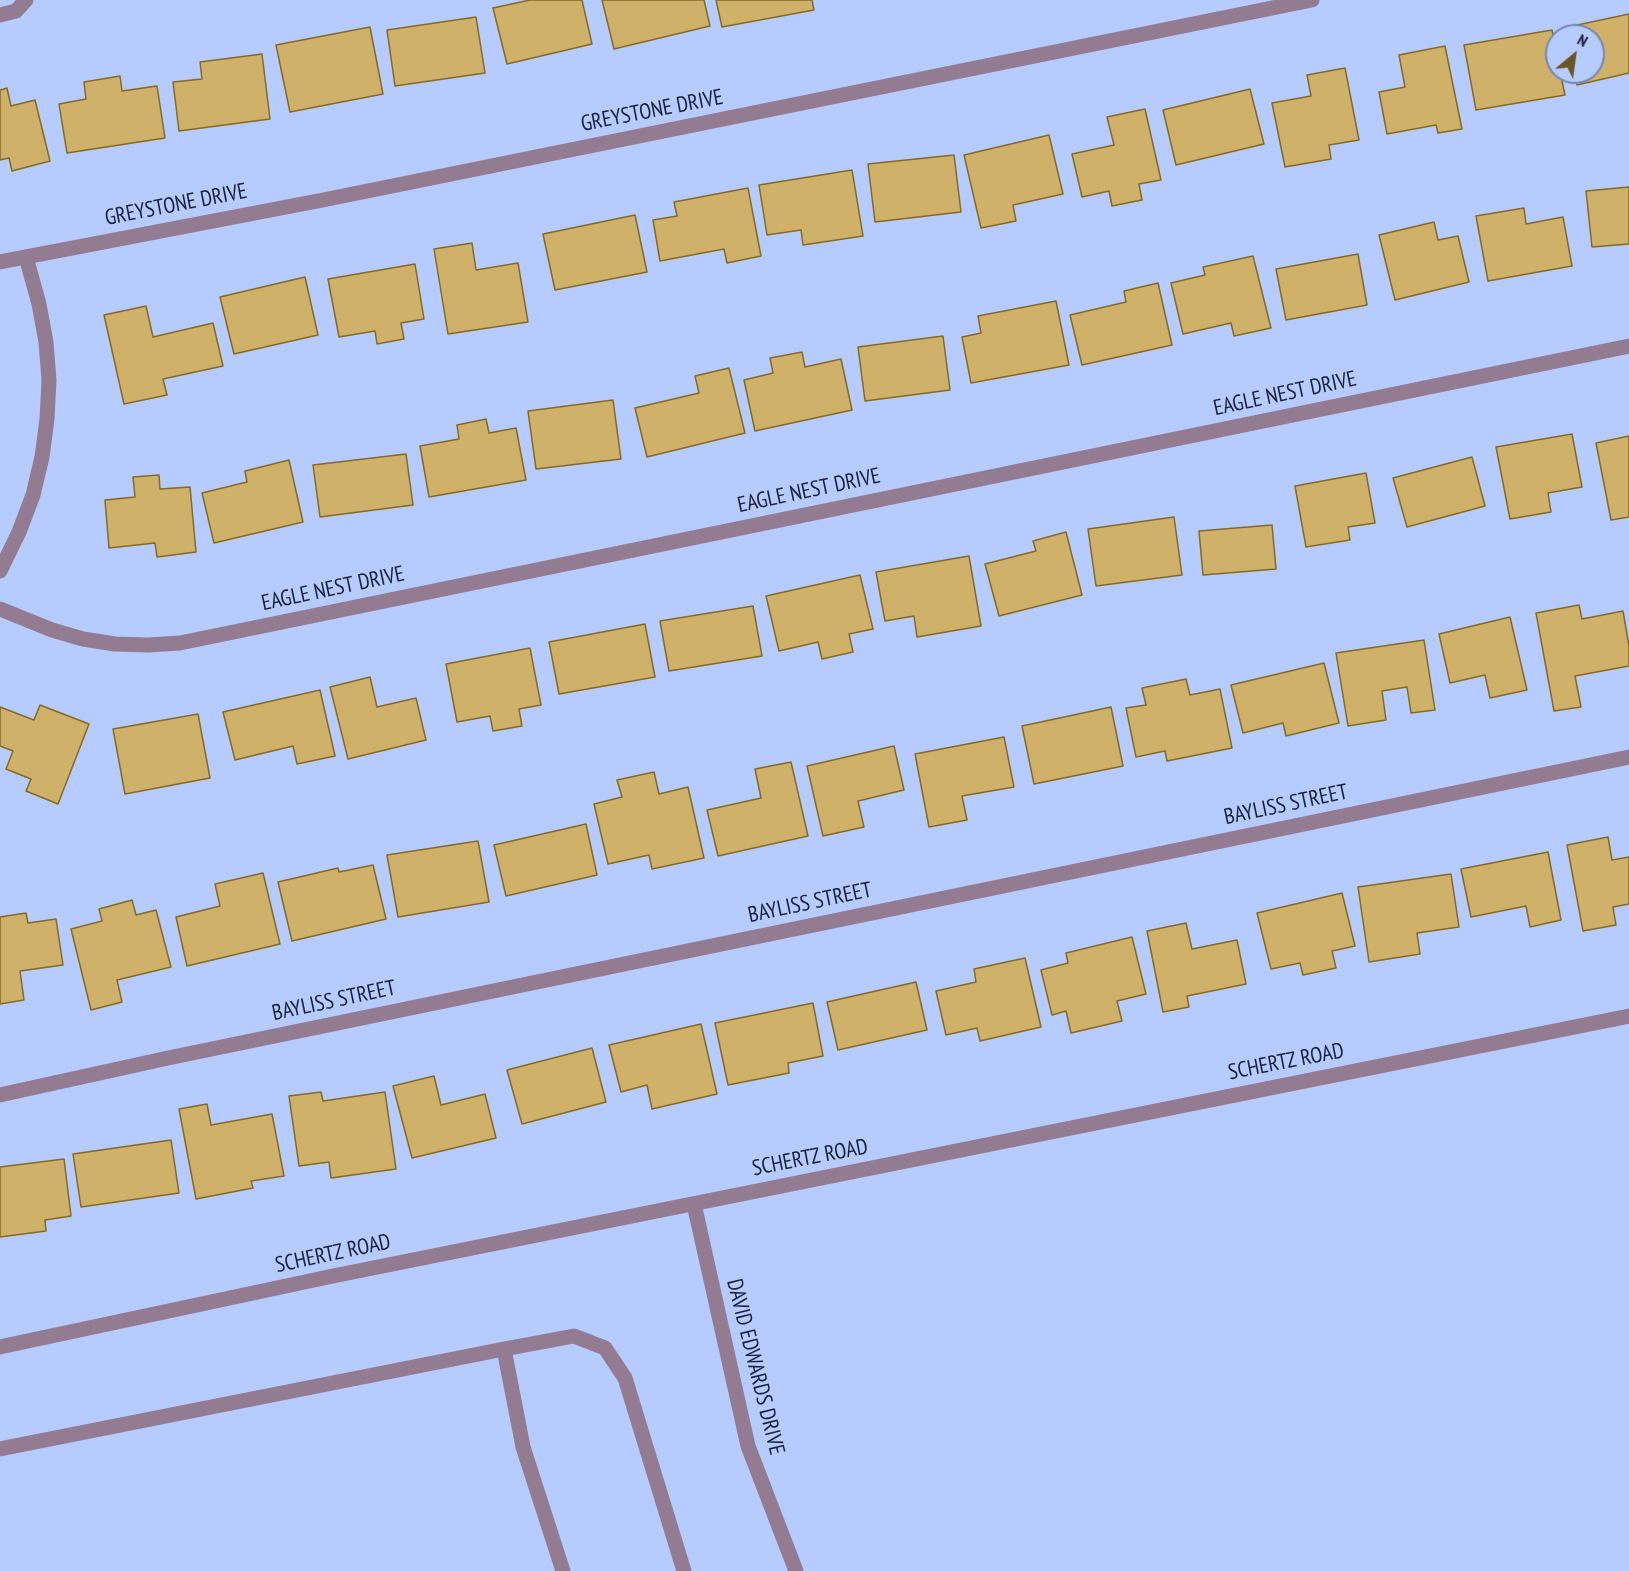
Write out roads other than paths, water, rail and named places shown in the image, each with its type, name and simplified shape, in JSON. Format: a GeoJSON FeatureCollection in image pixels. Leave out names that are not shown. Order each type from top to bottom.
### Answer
{"type":"FeatureCollection","features":[{"type":"Feature","properties":{"kind":"street"},"geometry":{"type":"LineString","coordinates":[[0,15],[16,11],[26,0]]}},
{"type":"Feature","properties":{"kind":"street","name":"GREYSTONE DRIVE"},"geometry":{"type":"LineString","coordinates":[[0,262],[323,200],[1312,0]]}},
{"type":"Feature","properties":{"kind":"street"},"geometry":{"type":"LineString","coordinates":[[0,571],[33,495],[42,457],[47,419],[49,380],[46,342],[39,304],[26,257]]}},
{"type":"Feature","properties":{"kind":"street","name":"EAGLE NEST DRIVE"},"geometry":{"type":"LineString","coordinates":[[0,609],[52,630],[83,639],[137,645],[180,644],[1629,346]]}},
{"type":"Feature","properties":{"kind":"street","name":"BAYLISS STREET"},"geometry":{"type":"LineString","coordinates":[[0,1095],[168,1058],[1629,757]]}},
{"type":"Feature","properties":{"kind":"street","name":"SCHERTZ ROAD"},"geometry":{"type":"LineString","coordinates":[[0,1347],[333,1276],[1629,1016]]}},
{"type":"Feature","properties":{"kind":"street","name":"DAVID EDWARDS DRIVE"},"geometry":{"type":"LineString","coordinates":[[694,1204],[748,1446],[796,1571]]}},
{"type":"Feature","properties":{"kind":"street"},"geometry":{"type":"LineString","coordinates":[[0,1449],[574,1336],[605,1348],[625,1378],[684,1571]]}},
{"type":"Feature","properties":{"kind":"street"},"geometry":{"type":"LineString","coordinates":[[504,1349],[523,1447],[563,1571]]}}]}
